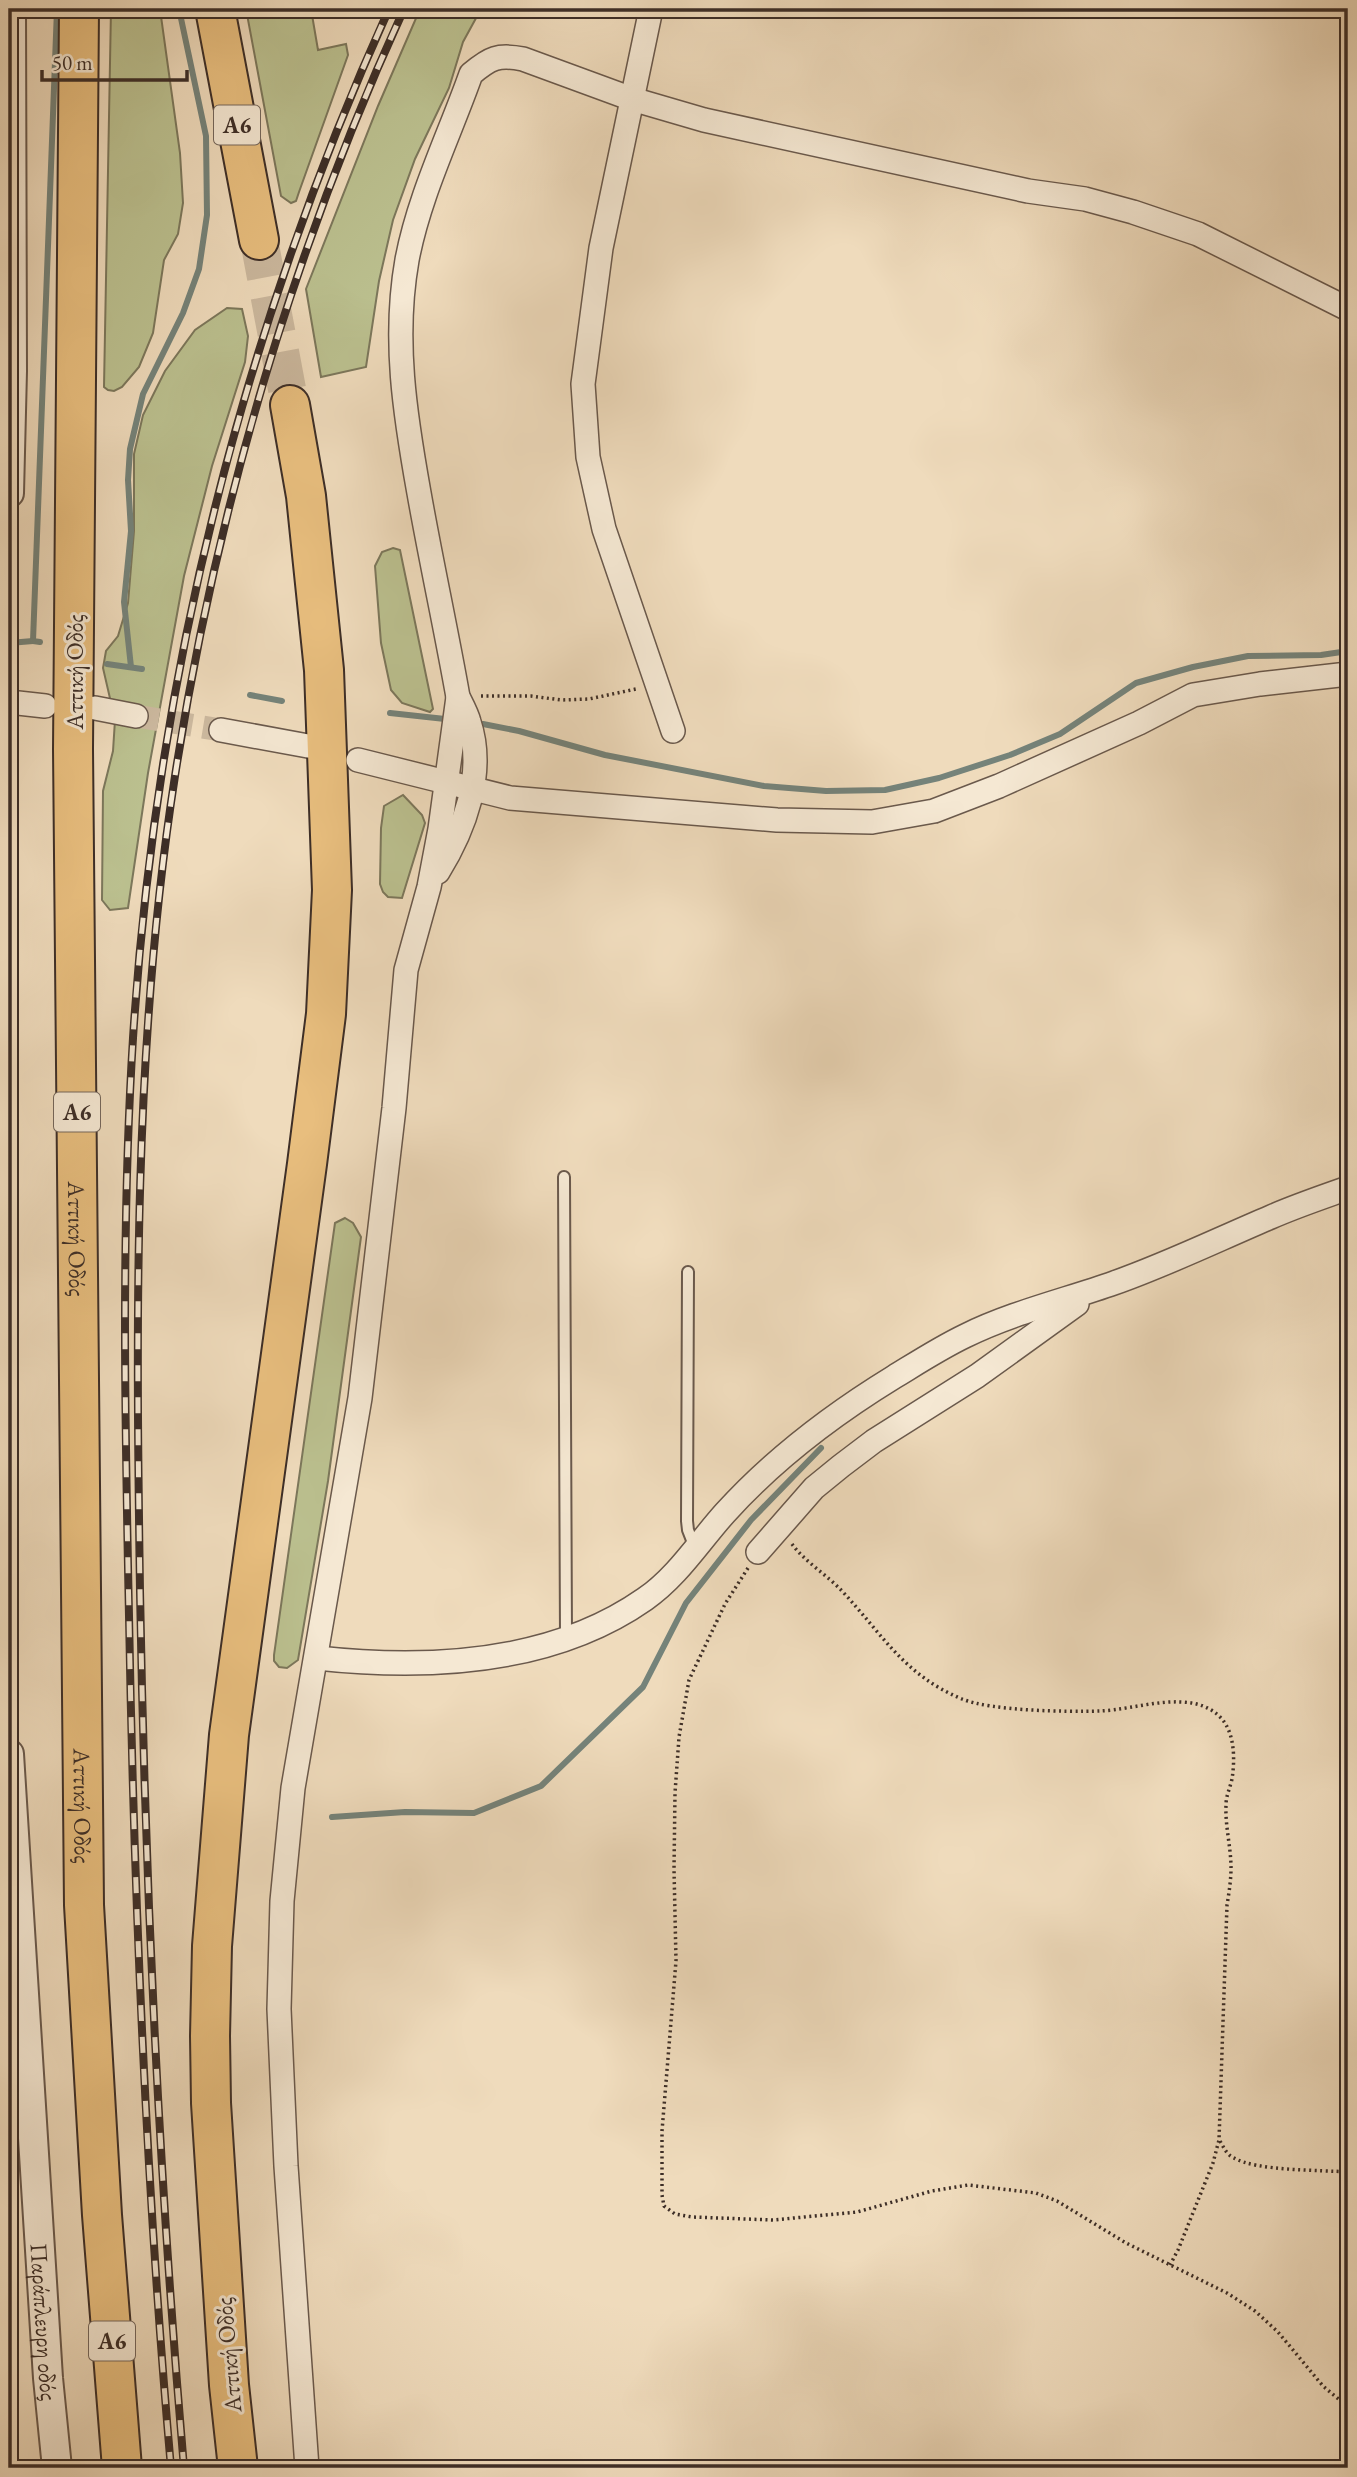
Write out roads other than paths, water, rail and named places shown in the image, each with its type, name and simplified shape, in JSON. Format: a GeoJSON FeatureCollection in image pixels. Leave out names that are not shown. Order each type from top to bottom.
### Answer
{"type":"FeatureCollection","features":[{"type":"Feature","properties":{"kind":"highway","name":"Αττική Οδός"},"geometry":{"type":"LineString","coordinates":[[79,9],[73,749],[85,1905],[102,2215],[122,2468]]}},
{"type":"Feature","properties":{"kind":"highway","name":"Α6"},"geometry":{"type":"LineString","coordinates":[[215,9],[259,240]]}},
{"type":"Feature","properties":{"kind":"highway","name":"Αττική Οδός"},"geometry":{"type":"LineString","coordinates":[[238,2468],[229,2385],[215,2174],[210,2036],[212,1946],[229,1735],[326,1014],[332,890],[324,670],[306,496],[290,405]]}},
{"type":"Feature","properties":{"kind":"street"},"geometry":{"type":"LineString","coordinates":[[9,493],[12,371],[12,9]]}},
{"type":"Feature","properties":{"kind":"street"},"geometry":{"type":"LineString","coordinates":[[651,9],[601,248],[583,384],[588,457],[604,529],[673,731]]}},
{"type":"Feature","properties":{"kind":"street"},"geometry":{"type":"LineString","coordinates":[[429,887],[463,825],[472,790],[474,751],[470,723],[458,697],[412,455],[400,364],[402,297],[418,212],[471,74],[488,59],[509,56],[523,59],[632,99],[704,120],[1028,191],[1085,199],[1133,212],[1198,234],[1348,309]]}},
{"type":"Feature","properties":{"kind":"street"},"geometry":{"type":"LineString","coordinates":[[358,760],[510,798],[777,820],[872,822],[934,811],[999,786],[1139,723],[1193,695],[1348,674]]}},
{"type":"Feature","properties":{"kind":"street"},"geometry":{"type":"LineString","coordinates":[[307,2468],[286,2166],[279,2009],[282,1900],[293,1788],[360,1398],[394,1108],[406,970],[429,887],[458,697]]}},
{"type":"Feature","properties":{"kind":"street"},"geometry":{"type":"LineString","coordinates":[[9,702],[45,706]]}},
{"type":"Feature","properties":{"kind":"street"},"geometry":{"type":"LineString","coordinates":[[95,708],[136,716]]}},
{"type":"Feature","properties":{"kind":"street"},"geometry":{"type":"LineString","coordinates":[[221,730],[308,746]]}},
{"type":"Feature","properties":{"kind":"street"},"geometry":{"type":"LineString","coordinates":[[317,1658],[374,1663],[469,1661],[536,1647],[590,1629],[646,1599],[674,1573],[766,1470],[818,1429],[892,1378],[966,1335],[1101,1288],[1194,1252],[1273,1216],[1348,1188]]}},
{"type":"Feature","properties":{"kind":"street"},"geometry":{"type":"LineString","coordinates":[[758,1552],[814,1488],[874,1441],[977,1376],[1101,1288]]}},
{"type":"Feature","properties":{"kind":"street","name":"Παράπλευρη οδός"},"geometry":{"type":"LineString","coordinates":[[9,1754],[17,2021],[57,2468]]}},
{"type":"Feature","properties":{"kind":"lane"},"geometry":{"type":"LineString","coordinates":[[564,1177],[566,1637]]}},
{"type":"Feature","properties":{"kind":"lane"},"geometry":{"type":"LineString","coordinates":[[688,1272],[687,1521],[695,1548]]}},
{"type":"Feature","properties":{"kind":"waterway"},"geometry":{"type":"LineString","coordinates":[[40,642],[33,641],[57,9]]}},
{"type":"Feature","properties":{"kind":"waterway"},"geometry":{"type":"LineString","coordinates":[[131,667],[124,602],[131,531],[128,480],[130,449],[143,394],[183,313],[199,269],[207,215],[206,136],[179,9]]}},
{"type":"Feature","properties":{"kind":"waterway"},"geometry":{"type":"LineString","coordinates":[[9,643],[33,641]]}},
{"type":"Feature","properties":{"kind":"waterway"},"geometry":{"type":"LineString","coordinates":[[483,724],[605,755],[764,786],[826,791],[885,790],[939,778],[1010,755],[1060,734],[1136,683],[1193,667],[1248,656],[1321,655],[1348,651]]}},
{"type":"Feature","properties":{"kind":"waterway"},"geometry":{"type":"LineString","coordinates":[[107,664],[142,669]]}},
{"type":"Feature","properties":{"kind":"waterway"},"geometry":{"type":"LineString","coordinates":[[250,695],[282,701]]}},
{"type":"Feature","properties":{"kind":"waterway"},"geometry":{"type":"LineString","coordinates":[[390,713],[445,719]]}},
{"type":"Feature","properties":{"kind":"waterway"},"geometry":{"type":"LineString","coordinates":[[332,1817],[405,1812],[474,1813],[541,1786],[643,1687],[686,1603],[751,1520],[821,1448]]}},
{"type":"Feature","properties":{"kind":"tunnel"},"geometry":{"type":"LineString","coordinates":[[259,240],[290,405]]}},
{"type":"Feature","properties":{"kind":"tunnel"},"geometry":{"type":"LineString","coordinates":[[136,716],[221,730]]}},
{"type":"Feature","properties":{"kind":"railway"},"geometry":{"type":"LineString","coordinates":[[171,2468],[142,2042],[131,1723],[125,1327],[133,1038],[145,905],[162,772],[185,641],[214,512],[249,384],[290,257],[336,132],[389,9]]}},
{"type":"Feature","properties":{"kind":"railway"},"geometry":{"type":"LineString","coordinates":[[184,2468],[160,2139],[142,1701],[138,1285],[144,1081],[151,979],[175,776],[212,579],[236,481],[293,289],[364,101],[404,9]]}}]}
